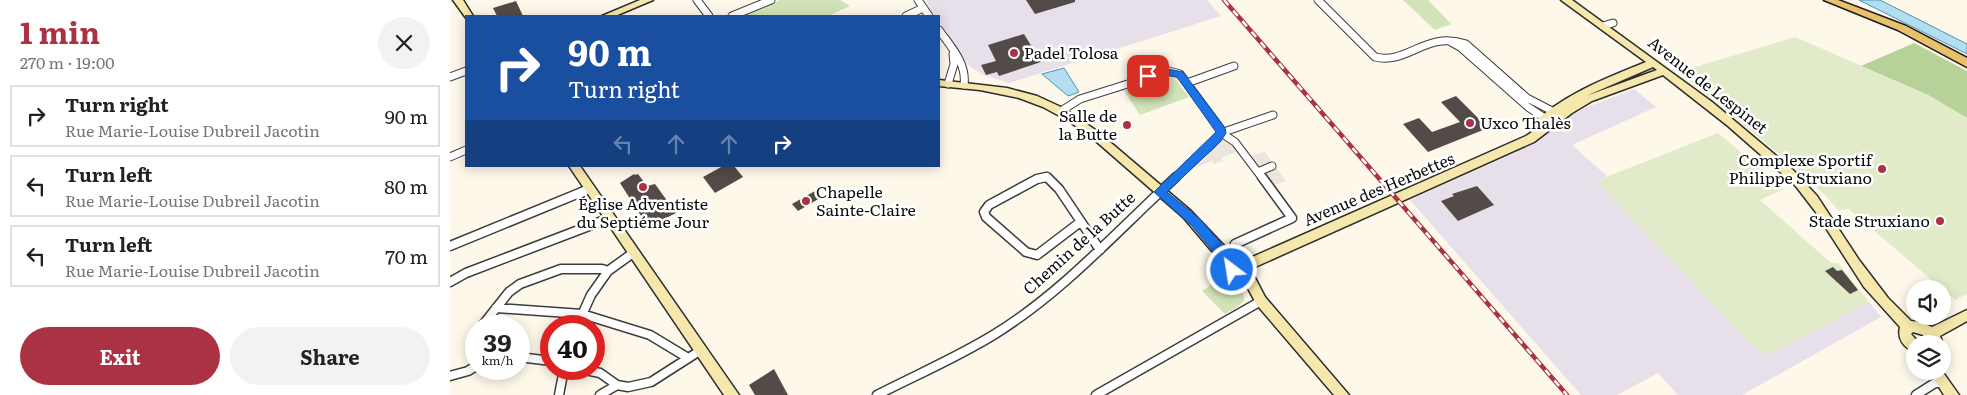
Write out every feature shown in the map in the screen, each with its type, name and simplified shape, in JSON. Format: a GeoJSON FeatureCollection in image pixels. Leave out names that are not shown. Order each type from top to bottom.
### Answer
{"type":"FeatureCollection","features":[{"type":"Feature","properties":{"kind":"main road"},"geometry":{"type":"LineString","coordinates":[[1830,0],[1902,28]]}},
{"type":"Feature","properties":{"kind":"main road"},"geometry":{"type":"LineString","coordinates":[[1841,0],[1902,28],[1967,63]]}},
{"type":"Feature","properties":{"kind":"street"},"geometry":{"type":"LineString","coordinates":[[458,0],[468,15]]}},
{"type":"Feature","properties":{"kind":"street"},"geometry":{"type":"LineString","coordinates":[[610,15],[648,0]]}},
{"type":"Feature","properties":{"kind":"street"},"geometry":{"type":"LineString","coordinates":[[696,0],[708,15]]}},
{"type":"Feature","properties":{"kind":"street"},"geometry":{"type":"LineString","coordinates":[[734,15],[771,0]]}},
{"type":"Feature","properties":{"kind":"street"},"geometry":{"type":"LineString","coordinates":[[918,0],[928,15]]}},
{"type":"Feature","properties":{"kind":"street"},"geometry":{"type":"LineString","coordinates":[[1318,0],[1377,58],[1390,58],[1437,40],[1449,41],[1460,46],[1528,107],[1552,117]]}},
{"type":"Feature","properties":{"kind":"street","name":"Avenue de Lespinet"},"geometry":{"type":"LineString","coordinates":[[1566,0],[1728,119],[1799,182],[1818,206],[1849,256],[1888,307],[1909,327],[1919,327],[1929,335]]}},
{"type":"Feature","properties":{"kind":"street"},"geometry":{"type":"LineString","coordinates":[[908,15],[923,8]]}},
{"type":"Feature","properties":{"kind":"street"},"geometry":{"type":"LineString","coordinates":[[1603,26],[1613,23]]}},
{"type":"Feature","properties":{"kind":"street"},"geometry":{"type":"LineString","coordinates":[[940,32],[965,73],[964,85]]}},
{"type":"Feature","properties":{"kind":"street"},"geometry":{"type":"LineString","coordinates":[[952,50],[954,64],[943,84],[964,85],[1014,93],[1061,111],[1085,127],[1162,190],[1221,133],[1273,115]]}},
{"type":"Feature","properties":{"kind":"street","name":"Avenue des Herbettes"},"geometry":{"type":"LineString","coordinates":[[1248,269],[1530,139],[1552,117],[1583,92],[1654,63]]}},
{"type":"Feature","properties":{"kind":"street"},"geometry":{"type":"LineString","coordinates":[[1186,83],[1234,66]]}},
{"type":"Feature","properties":{"kind":"street"},"geometry":{"type":"LineString","coordinates":[[450,77],[465,71]]}},
{"type":"Feature","properties":{"kind":"street"},"geometry":{"type":"LineString","coordinates":[[1061,111],[1080,99],[1163,71],[1176,72],[1220,128],[1221,133],[1235,142],[1292,218],[1235,244]]}},
{"type":"Feature","properties":{"kind":"street","name":"Avenue des Herbettes"},"geometry":{"type":"LineString","coordinates":[[1552,117],[1594,97],[1665,71]]}},
{"type":"Feature","properties":{"kind":"street"},"geometry":{"type":"LineString","coordinates":[[450,157],[465,150]]}},
{"type":"Feature","properties":{"kind":"street"},"geometry":{"type":"LineString","coordinates":[[1258,172],[1272,166]]}},
{"type":"Feature","properties":{"kind":"street"},"geometry":{"type":"LineString","coordinates":[[575,167],[732,395]]}},
{"type":"Feature","properties":{"kind":"street"},"geometry":{"type":"LineString","coordinates":[[1079,223],[1042,252],[1032,255],[1026,252],[986,217],[984,212],[989,205],[1037,179],[1047,177],[1054,182],[1079,223],[1100,250]]}},
{"type":"Feature","properties":{"kind":"street"},"geometry":{"type":"LineString","coordinates":[[450,246],[589,189]]}},
{"type":"Feature","properties":{"kind":"street","name":"Chemin de la Butte"},"geometry":{"type":"LineString","coordinates":[[876,395],[995,334],[1038,303],[1100,250],[1162,190],[1196,222],[1220,252],[1236,262],[1241,261],[1248,269]]}},
{"type":"Feature","properties":{"kind":"street"},"geometry":{"type":"LineString","coordinates":[[450,282],[466,273],[610,218]]}},
{"type":"Feature","properties":{"kind":"street"},"geometry":{"type":"LineString","coordinates":[[582,314],[591,295],[608,271],[633,253]]}},
{"type":"Feature","properties":{"kind":"street"},"geometry":{"type":"LineString","coordinates":[[491,315],[515,287],[554,271],[568,268],[602,269],[608,271]]}},
{"type":"Feature","properties":{"kind":"street"},"geometry":{"type":"LineString","coordinates":[[1248,269],[1261,301],[1342,395]]}},
{"type":"Feature","properties":{"kind":"street"},"geometry":{"type":"LineString","coordinates":[[1096,395],[1261,301]]}},
{"type":"Feature","properties":{"kind":"street"},"geometry":{"type":"LineString","coordinates":[[496,308],[582,314],[650,335],[688,358]]}},
{"type":"Feature","properties":{"kind":"street"},"geometry":{"type":"LineString","coordinates":[[1940,335],[1967,315]]}},
{"type":"Feature","properties":{"kind":"street","name":"Avenue de Lespinet"},"geometry":{"type":"LineString","coordinates":[[1906,337],[1905,331],[1909,327]]}},
{"type":"Feature","properties":{"kind":"street"},"geometry":{"type":"LineString","coordinates":[[605,377],[617,385],[628,387],[652,380],[702,350]]}},
{"type":"Feature","properties":{"kind":"street"},"geometry":{"type":"LineString","coordinates":[[450,376],[465,372]]}},
{"type":"Feature","properties":{"kind":"street"},"geometry":{"type":"LineString","coordinates":[[559,395],[562,380]]}},
{"type":"Feature","properties":{"kind":"street"},"geometry":{"type":"LineString","coordinates":[[1916,395],[1936,383],[1938,380]]}},
{"type":"Feature","properties":{"kind":"street"},"geometry":{"type":"LineString","coordinates":[[1941,380],[1952,395]]}},
{"type":"Feature","properties":{"kind":"street"},"geometry":{"type":"LineString","coordinates":[[600,395],[617,385]]}},
{"type":"Feature","properties":{"kind":"shaded area"},"geometry":{"type":"Polygon","coordinates":[[[925,0],[1207,0],[1221,16],[1009,83],[983,75],[967,64],[940,23],[940,15],[934,15],[925,0]]]}},
{"type":"Feature","properties":{"kind":"shaded area"},"geometry":{"type":"Polygon","coordinates":[[[1634,89],[1656,107],[1572,145],[1607,176],[1597,181],[1754,347],[1770,354],[1869,302],[1881,317],[1742,395],[1678,395],[1658,373],[1617,395],[1581,395],[1410,200],[1517,152],[1568,117],[1585,108],[1634,89]]]}},
{"type":"Feature","properties":{"kind":"shaded area"},"geometry":{"type":"Polygon","coordinates":[[[1221,141],[1232,143],[1239,151],[1221,158],[1223,161],[1214,164],[1212,161],[1198,167],[1197,165],[1208,156],[1211,151],[1209,150],[1221,141]]]}},
{"type":"Feature","properties":{"kind":"shaded area"},"geometry":{"type":"Polygon","coordinates":[[[1264,151],[1286,181],[1272,186],[1250,157],[1264,151]]]}},
{"type":"Feature","properties":{"kind":"green space"},"geometry":{"type":"Polygon","coordinates":[[[780,0],[840,0],[850,6],[830,15],[743,15],[780,0]]]}},
{"type":"Feature","properties":{"kind":"green space"},"geometry":{"type":"Polygon","coordinates":[[[1403,0],[1428,0],[1451,24],[1435,30],[1403,0]]]}},
{"type":"Feature","properties":{"kind":"green space","name":"Complexe Sportif Philippe Struxiano"},"geometry":{"type":"Polygon","coordinates":[[[1795,37],[1928,95],[1967,118],[1967,294],[1955,300],[1951,297],[1951,280],[1932,280],[1849,209],[1838,210],[1828,198],[1789,162],[1681,74],[1692,68],[1795,37]]]}},
{"type":"Feature","properties":{"kind":"green space"},"geometry":{"type":"Polygon","coordinates":[[[1914,43],[1967,71],[1967,118],[1928,95],[1861,66],[1914,43]]]}},
{"type":"Feature","properties":{"kind":"green space"},"geometry":{"type":"Polygon","coordinates":[[[1169,75],[1173,76],[1189,97],[1140,115],[1124,91],[1169,75]]]}},
{"type":"Feature","properties":{"kind":"green space","name":"Complexe Sportif Philippe Struxiano"},"geometry":{"type":"Polygon","coordinates":[[[1718,133],[1784,189],[1760,200],[1831,263],[1838,263],[1869,302],[1770,354],[1754,347],[1596,181],[1718,133]]]}},
{"type":"Feature","properties":{"kind":"green space"},"geometry":{"type":"Polygon","coordinates":[[[1227,275],[1243,293],[1244,300],[1225,314],[1202,291],[1227,275]]]}},
{"type":"Feature","properties":{"kind":"water"},"geometry":{"type":"Polygon","coordinates":[[[1859,0],[1880,0],[1967,44],[1967,54],[1859,0]]]}},
{"type":"Feature","properties":{"kind":"water"},"geometry":{"type":"Polygon","coordinates":[[[1064,68],[1079,92],[1068,96],[1042,74],[1064,68]]]}},
{"type":"Feature","properties":{"kind":"building"},"geometry":{"type":"Polygon","coordinates":[[[1026,0],[1075,0],[1075,2],[1035,14],[1026,0]]]}},
{"type":"Feature","properties":{"kind":"building"},"geometry":{"type":"Polygon","coordinates":[[[516,1],[523,15],[496,15],[493,8],[516,1]]]}},
{"type":"Feature","properties":{"kind":"building","name":"Padel Tolosa"},"geometry":{"type":"Polygon","coordinates":[[[1024,34],[1041,62],[999,76],[997,72],[986,75],[981,65],[996,61],[988,45],[1024,34]]]}},
{"type":"Feature","properties":{"kind":"building","name":"Uxco Thalès"},"geometry":{"type":"Polygon","coordinates":[[[1456,96],[1488,128],[1428,152],[1403,124],[1419,118],[1432,132],[1460,122],[1441,102],[1456,96]]]}},
{"type":"Feature","properties":{"kind":"building"},"geometry":{"type":"Polygon","coordinates":[[[721,167],[735,167],[743,177],[715,193],[703,177],[721,167]]]}},
{"type":"Feature","properties":{"kind":"building"},"geometry":{"type":"Polygon","coordinates":[[[634,174],[638,174],[647,186],[655,184],[676,213],[650,230],[620,183],[634,174]]]}},
{"type":"Feature","properties":{"kind":"building"},"geometry":{"type":"Polygon","coordinates":[[[1477,186],[1494,205],[1458,221],[1441,201],[1454,196],[1452,194],[1477,186]]]}},
{"type":"Feature","properties":{"kind":"building","name":"Chapelle Sainte-Claire"},"geometry":{"type":"Polygon","coordinates":[[[815,191],[820,198],[798,211],[792,204],[815,191]]]}},
{"type":"Feature","properties":{"kind":"building"},"geometry":{"type":"Polygon","coordinates":[[[1833,267],[1837,271],[1842,270],[1858,290],[1850,294],[1825,271],[1833,267]]]}},
{"type":"Feature","properties":{"kind":"building"},"geometry":{"type":"Polygon","coordinates":[[[774,369],[788,395],[755,395],[749,385],[774,369]]]}},
{"type":"Feature","properties":{"kind":"railway"},"geometry":{"type":"LineString","coordinates":[[1224,0],[1567,395]]}},
{"type":"Feature","properties":{"kind":"place","name":"Padel Tolosa"},"geometry":{"type":"Point","coordinates":[1014,53]}},
{"type":"Feature","properties":{"kind":"place","name":"Uxco Thalès"},"geometry":{"type":"Point","coordinates":[1470,123]}},
{"type":"Feature","properties":{"kind":"place","name":"Salle de la Butte"},"geometry":{"type":"Point","coordinates":[1127,125]}},
{"type":"Feature","properties":{"kind":"place","name":"Complexe Sportif Philippe Struxiano"},"geometry":{"type":"Point","coordinates":[1882,169]}},
{"type":"Feature","properties":{"kind":"place","name":"Église Adventiste du Septiéme Jour"},"geometry":{"type":"Point","coordinates":[643,187]}},
{"type":"Feature","properties":{"kind":"place","name":"Chapelle Sainte-Claire"},"geometry":{"type":"Point","coordinates":[806,201]}},
{"type":"Feature","properties":{"kind":"place","name":"Stade Struxiano"},"geometry":{"type":"Point","coordinates":[1940,221]}},
{"type":"Feature","properties":{"kind":"route"},"geometry":{"type":"LineString","coordinates":[[1148,76],[1163,71],[1180,74],[1220,128],[1221,133],[1218,138],[1160,192],[1196,222],[1220,252],[1236,262],[1232,266],[1232,270]]}}]}
